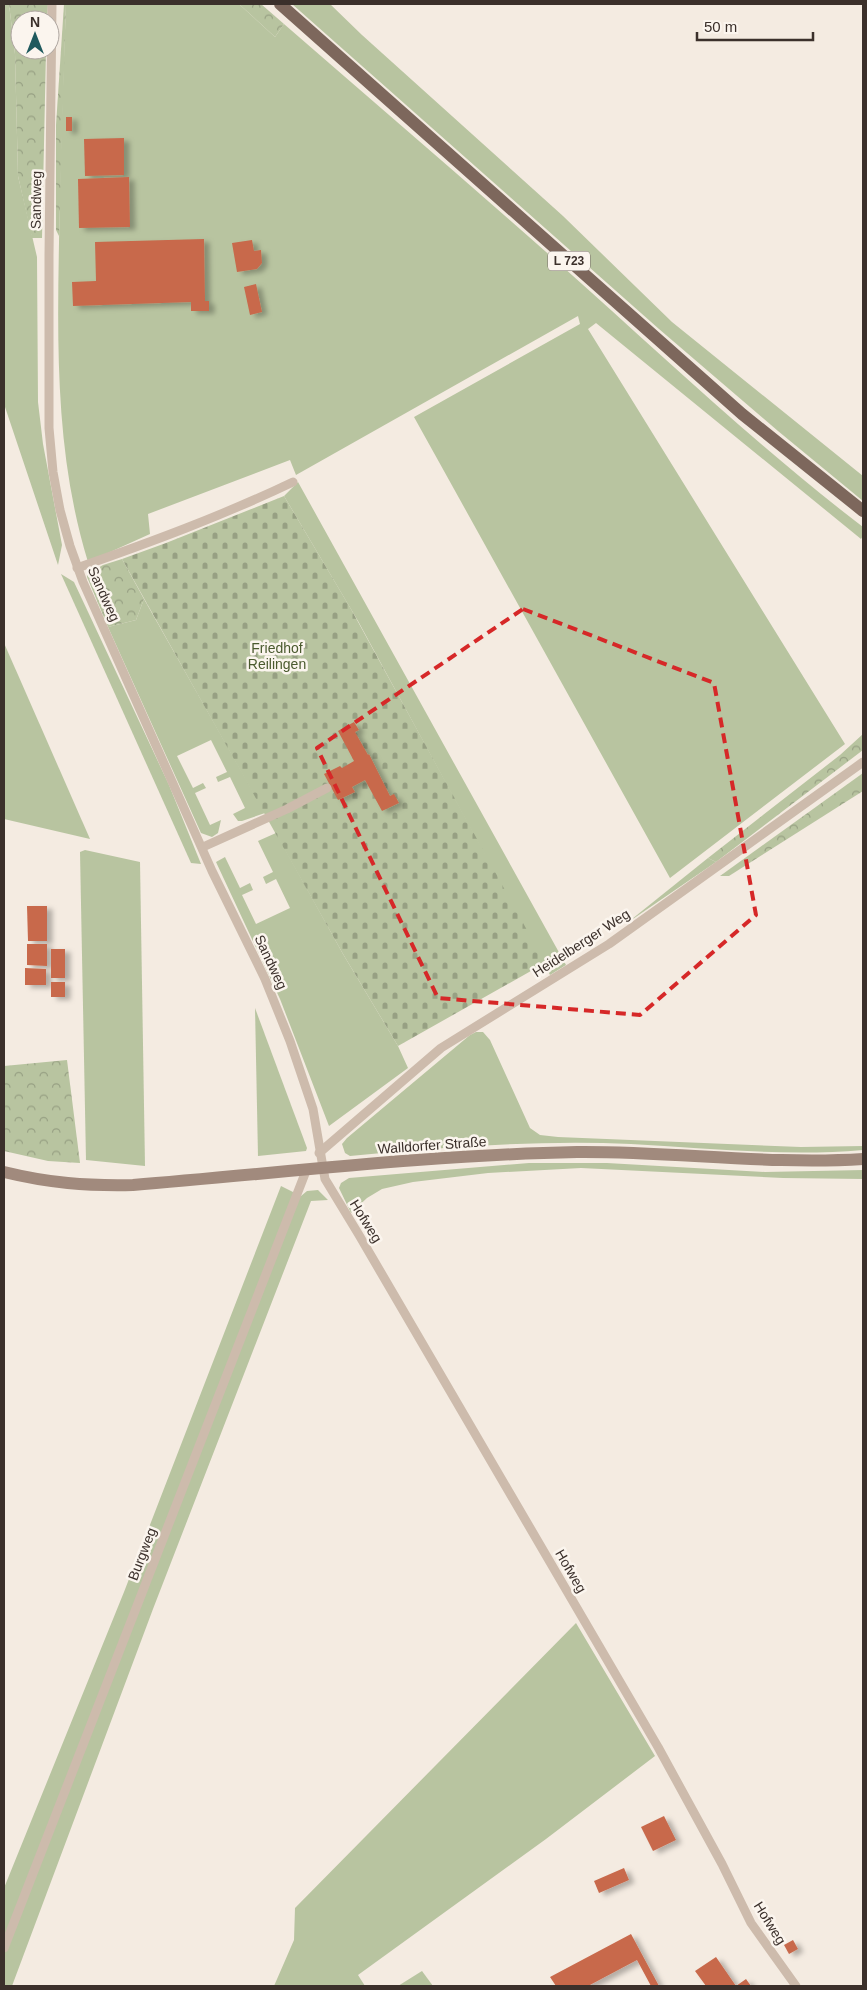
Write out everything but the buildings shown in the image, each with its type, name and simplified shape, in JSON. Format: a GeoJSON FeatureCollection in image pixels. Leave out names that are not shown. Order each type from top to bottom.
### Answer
{"type":"FeatureCollection","features":[{"type":"Feature","properties":{"kind":"main road","name":"L 723"},"geometry":{"type":"LineString","coordinates":[[280,4],[742,414],[863,511]]}},
{"type":"Feature","properties":{"kind":"street","name":"Walldorfer Straße"},"geometry":{"type":"LineString","coordinates":[[4,1172],[55,1183],[90,1186],[133,1185],[322,1169],[577,1152],[780,1161],[863,1159]]}},
{"type":"Feature","properties":{"kind":"lane","name":"Sandweg"},"geometry":{"type":"LineString","coordinates":[[52,4],[49,428],[53,472],[60,510],[77,568],[264,979],[290,1041],[313,1110],[322,1169]]}},
{"type":"Feature","properties":{"kind":"lane"},"geometry":{"type":"LineString","coordinates":[[77,568],[169,536],[241,507],[293,482]]}},
{"type":"Feature","properties":{"kind":"lane","name":"Heidelberger Weg"},"geometry":{"type":"LineString","coordinates":[[319,1153],[441,1048],[609,944],[863,762]]}},
{"type":"Feature","properties":{"kind":"lane"},"geometry":{"type":"LineString","coordinates":[[203,848],[327,788]]}},
{"type":"Feature","properties":{"kind":"lane","name":"Hofweg"},"geometry":{"type":"LineString","coordinates":[[322,1169],[328,1186],[359,1235],[658,1747],[722,1864],[751,1923],[796,1986]]}},
{"type":"Feature","properties":{"kind":"lane","name":"Burgweg"},"geometry":{"type":"LineString","coordinates":[[4,1948],[306,1171]]}},
{"type":"Feature","properties":{"kind":"highlighted area"},"geometry":{"type":"Polygon","coordinates":[[[523,609],[714,683],[756,915],[640,1015],[438,998],[317,748],[523,609]]]}},
{"type":"Feature","properties":{"kind":"green space"},"geometry":{"type":"Polygon","coordinates":[[[4,4],[9,4],[10,60],[15,60],[18,176],[37,257],[38,402],[43,444],[62,545],[58,565],[4,404],[4,4]]]}},
{"type":"Feature","properties":{"kind":"green space"},"geometry":{"type":"Polygon","coordinates":[[[9,4],[48,4],[48,10],[10,10],[10,12],[9,4]]]}},
{"type":"Feature","properties":{"kind":"green space"},"geometry":{"type":"Polygon","coordinates":[[[64,4],[66,4],[59,236],[56,230],[56,125],[64,4]]]}},
{"type":"Feature","properties":{"kind":"green space"},"geometry":{"type":"Polygon","coordinates":[[[66,4],[239,4],[275,37],[284,24],[528,236],[748,433],[863,527],[861,539],[596,323],[588,329],[845,744],[670,878],[414,417],[580,324],[578,316],[296,475],[290,460],[148,514],[150,534],[88,562],[77,523],[64,444],[59,364],[59,213],[66,4]]]}},
{"type":"Feature","properties":{"kind":"green space"},"geometry":{"type":"Polygon","coordinates":[[[239,4],[261,4],[284,24],[275,37],[239,4]]]}},
{"type":"Feature","properties":{"kind":"green space"},"geometry":{"type":"Polygon","coordinates":[[[292,4],[330,4],[563,216],[672,322],[863,476],[863,501],[659,329],[292,4]]]}},
{"type":"Feature","properties":{"kind":"green space"},"geometry":{"type":"Polygon","coordinates":[[[15,60],[46,60],[42,238],[32,238],[18,176],[15,60]]]}},
{"type":"Feature","properties":{"kind":"green space"},"geometry":{"type":"Polygon","coordinates":[[[298,482],[566,965],[550,975],[358,621],[284,496],[298,482]]]}},
{"type":"Feature","properties":{"kind":"green space","name":"Friedhof Reilingen"},"geometry":{"type":"Polygon","coordinates":[[[284,496],[351,609],[545,963],[398,1046],[343,954],[122,559],[284,496]]]}},
{"type":"Feature","properties":{"kind":"green space"},"geometry":{"type":"Polygon","coordinates":[[[122,559],[144,599],[136,620],[108,627],[87,574],[103,565],[122,559]]]}},
{"type":"Feature","properties":{"kind":"green space"},"geometry":{"type":"Polygon","coordinates":[[[61,574],[74,582],[169,785],[201,864],[191,863],[61,574]]]}},
{"type":"Feature","properties":{"kind":"green space"},"geometry":{"type":"Polygon","coordinates":[[[144,599],[265,813],[238,821],[233,814],[245,808],[230,777],[218,782],[216,777],[227,772],[211,740],[177,756],[193,788],[203,783],[206,788],[195,793],[210,825],[221,820],[218,833],[212,837],[201,833],[108,627],[136,620],[144,599]]]}},
{"type":"Feature","properties":{"kind":"green space"},"geometry":{"type":"Polygon","coordinates":[[[4,643],[90,839],[4,819],[4,643]]]}},
{"type":"Feature","properties":{"kind":"green space"},"geometry":{"type":"Polygon","coordinates":[[[863,734],[863,750],[716,862],[708,858],[840,755],[863,734]]]}},
{"type":"Feature","properties":{"kind":"green space"},"geometry":{"type":"Polygon","coordinates":[[[863,773],[863,791],[729,876],[720,876],[863,773]]]}},
{"type":"Feature","properties":{"kind":"green space"},"geometry":{"type":"Polygon","coordinates":[[[276,833],[343,954],[398,1046],[408,1068],[329,1126],[280,999],[216,862],[225,857],[240,888],[250,883],[253,890],[242,895],[256,924],[290,908],[276,879],[266,884],[263,877],[273,872],[258,841],[276,833]]]}},
{"type":"Feature","properties":{"kind":"green space"},"geometry":{"type":"Polygon","coordinates":[[[85,850],[140,862],[145,1166],[86,1160],[80,852],[85,850]]]}},
{"type":"Feature","properties":{"kind":"green space"},"geometry":{"type":"Polygon","coordinates":[[[708,858],[716,862],[627,923],[708,858]]]}},
{"type":"Feature","properties":{"kind":"green space"},"geometry":{"type":"Polygon","coordinates":[[[255,1008],[307,1148],[306,1151],[258,1156],[255,1008]]]}},
{"type":"Feature","properties":{"kind":"green space"},"geometry":{"type":"Polygon","coordinates":[[[476,1032],[483,1032],[490,1040],[530,1128],[540,1135],[801,1147],[863,1146],[863,1150],[805,1153],[631,1144],[561,1143],[455,1147],[350,1156],[345,1153],[342,1144],[347,1138],[476,1032]]]}},
{"type":"Feature","properties":{"kind":"green space"},"geometry":{"type":"Polygon","coordinates":[[[67,1060],[80,1163],[48,1161],[4,1151],[4,1066],[67,1060]]]}},
{"type":"Feature","properties":{"kind":"green space"},"geometry":{"type":"Polygon","coordinates":[[[529,1163],[607,1163],[765,1172],[863,1170],[863,1179],[783,1178],[581,1168],[488,1173],[413,1182],[382,1189],[367,1198],[351,1213],[339,1188],[341,1183],[349,1178],[529,1163]]]}},
{"type":"Feature","properties":{"kind":"green space"},"geometry":{"type":"Polygon","coordinates":[[[281,1186],[301,1196],[307,1191],[318,1190],[328,1200],[311,1201],[153,1609],[12,1986],[4,1986],[4,1888],[124,1592],[281,1186]]]}},
{"type":"Feature","properties":{"kind":"green space"},"geometry":{"type":"Polygon","coordinates":[[[576,1623],[655,1756],[546,1839],[358,1975],[365,1986],[274,1986],[294,1940],[295,1908],[576,1623]]]}},
{"type":"Feature","properties":{"kind":"green space"},"geometry":{"type":"Polygon","coordinates":[[[422,1971],[433,1986],[398,1986],[422,1971]]]}}]}
